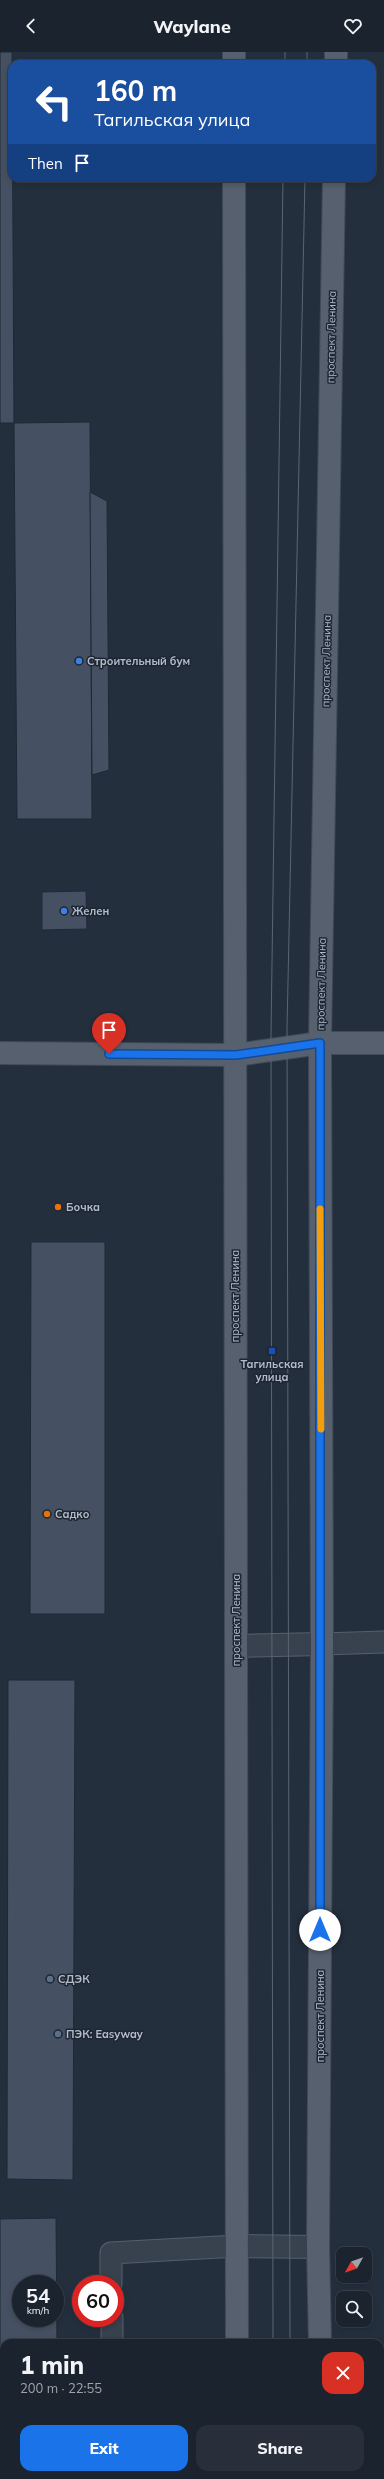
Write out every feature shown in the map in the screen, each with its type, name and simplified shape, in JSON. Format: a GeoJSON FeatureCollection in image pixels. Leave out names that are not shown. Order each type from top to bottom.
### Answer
{"type":"FeatureCollection","features":[{"type":"Feature","properties":{"kind":"main road","name":"проспект Ленина"},"geometry":{"type":"LineString","coordinates":[[234,182],[237,2339]]}},
{"type":"Feature","properties":{"kind":"main road","name":"проспект Ленина"},"geometry":{"type":"LineString","coordinates":[[320,2339],[318,2247],[322,1644],[320,1043],[334,182]]}},
{"type":"Feature","properties":{"kind":"main road"},"geometry":{"type":"LineString","coordinates":[[0,1053],[236,1055],[320,1043],[384,1043]]}},
{"type":"Feature","properties":{"kind":"street"},"geometry":{"type":"LineString","coordinates":[[236,1646],[322,1644]]}},
{"type":"Feature","properties":{"kind":"street"},"geometry":{"type":"LineString","coordinates":[[237,2246],[318,2247]]}},
{"type":"Feature","properties":{"kind":"lane"},"geometry":{"type":"LineString","coordinates":[[322,1644],[384,1642]]}},
{"type":"Feature","properties":{"kind":"lane"},"geometry":{"type":"LineString","coordinates":[[111,2275],[110,2253],[237,2246]]}},
{"type":"Feature","properties":{"kind":"lane"},"geometry":{"type":"LineString","coordinates":[[112,2327],[112,2339]]}},
{"type":"Feature","properties":{"kind":"building"},"geometry":{"type":"Polygon","coordinates":[[[0,52],[12,52],[12,60],[8,60],[8,182],[13,182],[14,423],[0,423],[0,52]]]}},
{"type":"Feature","properties":{"kind":"building"},"geometry":{"type":"Polygon","coordinates":[[[90,422],[92,819],[17,819],[14,423],[90,422]]]}},
{"type":"Feature","properties":{"kind":"building"},"geometry":{"type":"Polygon","coordinates":[[[90,492],[107,501],[109,770],[92,775],[90,492]]]}},
{"type":"Feature","properties":{"kind":"building","name":"Желен"},"geometry":{"type":"Polygon","coordinates":[[[86,891],[87,929],[42,930],[42,892],[86,891]]]}},
{"type":"Feature","properties":{"kind":"building"},"geometry":{"type":"Polygon","coordinates":[[[31,1242],[105,1242],[105,1614],[30,1614],[31,1242]]]}},
{"type":"Feature","properties":{"kind":"building"},"geometry":{"type":"Polygon","coordinates":[[[8,1680],[75,1680],[73,2180],[7,2179],[8,1680]]]}},
{"type":"Feature","properties":{"kind":"building"},"geometry":{"type":"Polygon","coordinates":[[[56,2218],[56,2275],[12,2275],[12,2327],[57,2327],[57,2339],[0,2339],[0,2219],[56,2218]]]}},
{"type":"Feature","properties":{"kind":"tram line"},"geometry":{"type":"LineString","coordinates":[[285,52],[285,60]]}},
{"type":"Feature","properties":{"kind":"tram line"},"geometry":{"type":"LineString","coordinates":[[307,52],[307,60]]}},
{"type":"Feature","properties":{"kind":"tram line"},"geometry":{"type":"LineString","coordinates":[[273,2339],[271,1035],[283,182]]}},
{"type":"Feature","properties":{"kind":"tram line"},"geometry":{"type":"LineString","coordinates":[[290,2339],[287,1029],[305,182]]}},
{"type":"Feature","properties":{"kind":"slow traffic"},"geometry":{"type":"LineString","coordinates":[[320,1209],[321,1429]]}},
{"type":"Feature","properties":{"kind":"place","name":"Строительный бум"},"geometry":{"type":"Point","coordinates":[79,661]}},
{"type":"Feature","properties":{"kind":"place","name":"Желен"},"geometry":{"type":"Point","coordinates":[64,911]}},
{"type":"Feature","properties":{"kind":"place","name":"Бочка"},"geometry":{"type":"Point","coordinates":[58,1207]}},
{"type":"Feature","properties":{"kind":"place","name":"Тагильская улица"},"geometry":{"type":"Point","coordinates":[272,1351]}},
{"type":"Feature","properties":{"kind":"place","name":"Садко"},"geometry":{"type":"Point","coordinates":[47,1514]}},
{"type":"Feature","properties":{"kind":"place","name":"СДЭК"},"geometry":{"type":"Point","coordinates":[50,1979]}},
{"type":"Feature","properties":{"kind":"place","name":"ПЭК: Easyway"},"geometry":{"type":"Point","coordinates":[58,2034]}},
{"type":"Feature","properties":{"kind":"route"},"geometry":{"type":"LineString","coordinates":[[109,1054],[236,1055],[320,1043],[322,1644],[320,1930]]}}]}
